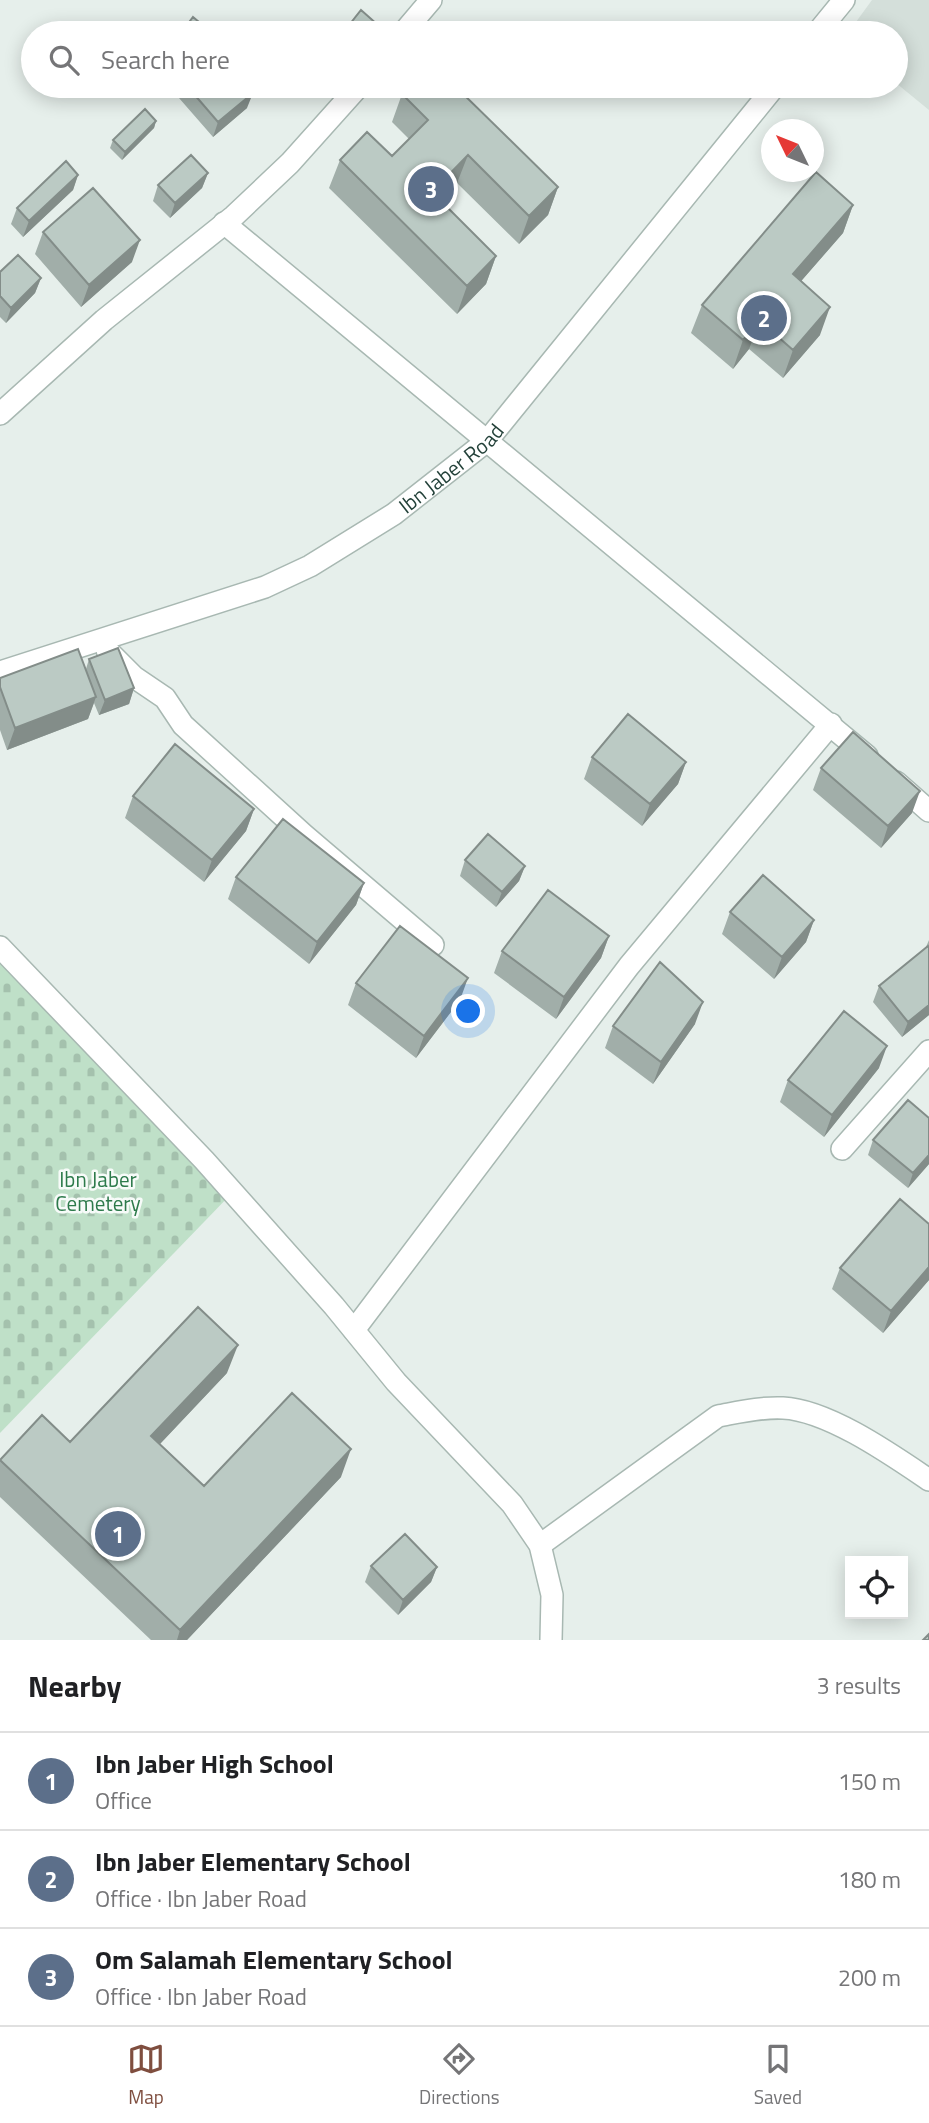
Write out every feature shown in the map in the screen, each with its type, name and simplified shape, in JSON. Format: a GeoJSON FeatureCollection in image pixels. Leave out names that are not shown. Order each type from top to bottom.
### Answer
{"type":"FeatureCollection","features":[{"type":"Feature","properties":{"kind":"street"},"geometry":{"type":"LineString","coordinates":[[413,21],[431,0]]}},
{"type":"Feature","properties":{"kind":"street"},"geometry":{"type":"LineString","coordinates":[[827,21],[844,0]]}},
{"type":"Feature","properties":{"kind":"street"},"geometry":{"type":"LineString","coordinates":[[0,413],[104,320],[224,223],[290,163],[348,98]]}},
{"type":"Feature","properties":{"kind":"street","name":"Ibn Jaber Road"},"geometry":{"type":"LineString","coordinates":[[0,672],[265,587],[310,566],[394,514],[487,441],[765,98]]}},
{"type":"Feature","properties":{"kind":"street"},"geometry":{"type":"LineString","coordinates":[[224,223],[831,724],[929,811]]}},
{"type":"Feature","properties":{"kind":"street"},"geometry":{"type":"LineString","coordinates":[[98,641],[134,677],[165,698],[183,724],[284,816],[433,945]]}},
{"type":"Feature","properties":{"kind":"street"},"geometry":{"type":"LineString","coordinates":[[354,1330],[629,966],[831,724]]}},
{"type":"Feature","properties":{"kind":"street"},"geometry":{"type":"LineString","coordinates":[[0,947],[204,1160],[354,1330],[396,1382],[512,1504],[540,1545],[552,1595],[551,1640]]}},
{"type":"Feature","properties":{"kind":"street"},"geometry":{"type":"LineString","coordinates":[[842,1149],[929,1051]]}},
{"type":"Feature","properties":{"kind":"street"},"geometry":{"type":"LineString","coordinates":[[540,1545],[718,1416],[754,1409],[786,1408],[816,1417],[876,1444],[929,1480]]}},
{"type":"Feature","properties":{"kind":"shaded area"},"geometry":{"type":"Polygon","coordinates":[[[872,0],[929,0],[929,110],[908,93],[908,21],[857,21],[872,0]]]}},
{"type":"Feature","properties":{"kind":"green space","name":"Ibn Jaber Cemetery"},"geometry":{"type":"Polygon","coordinates":[[[0,947],[233,1192],[0,1433],[0,947]]]}},
{"type":"Feature","properties":{"kind":"building"},"geometry":{"type":"Polygon","coordinates":[[[361,10],[373,21],[352,21],[361,10]]]}},
{"type":"Feature","properties":{"kind":"building"},"geometry":{"type":"Polygon","coordinates":[[[197,98],[247,98],[218,122],[197,98]]]}},
{"type":"Feature","properties":{"kind":"building"},"geometry":{"type":"Polygon","coordinates":[[[406,98],[467,98],[558,187],[529,216],[468,155],[432,192],[496,256],[467,286],[340,160],[367,132],[392,156],[428,120],[406,98]]]}},
{"type":"Feature","properties":{"kind":"building"},"geometry":{"type":"Polygon","coordinates":[[[145,109],[156,121],[125,152],[113,140],[145,109]]]}},
{"type":"Feature","properties":{"kind":"building"},"geometry":{"type":"Polygon","coordinates":[[[191,155],[208,173],[175,203],[158,185],[191,155]]]}},
{"type":"Feature","properties":{"kind":"building"},"geometry":{"type":"Polygon","coordinates":[[[66,161],[78,175],[29,221],[17,208],[66,161]]]}},
{"type":"Feature","properties":{"kind":"building"},"geometry":{"type":"Polygon","coordinates":[[[824,179],[853,205],[793,274],[830,307],[793,350],[760,321],[743,340],[702,305],[807,182],[824,182],[824,179]]]}},
{"type":"Feature","properties":{"kind":"building"},"geometry":{"type":"Polygon","coordinates":[[[93,188],[140,240],[89,285],[43,232],[93,188]]]}},
{"type":"Feature","properties":{"kind":"building"},"geometry":{"type":"Polygon","coordinates":[[[18,255],[41,278],[11,308],[0,296],[0,272],[18,255]]]}},
{"type":"Feature","properties":{"kind":"building"},"geometry":{"type":"Polygon","coordinates":[[[118,648],[134,688],[105,700],[89,659],[118,648]]]}},
{"type":"Feature","properties":{"kind":"building"},"geometry":{"type":"Polygon","coordinates":[[[78,649],[96,697],[15,728],[0,687],[0,678],[78,649]]]}},
{"type":"Feature","properties":{"kind":"building"},"geometry":{"type":"Polygon","coordinates":[[[628,714],[686,762],[650,804],[592,757],[628,714]]]}},
{"type":"Feature","properties":{"kind":"building"},"geometry":{"type":"Polygon","coordinates":[[[853,732],[920,791],[888,826],[821,768],[853,732]]]}},
{"type":"Feature","properties":{"kind":"building"},"geometry":{"type":"Polygon","coordinates":[[[175,744],[254,809],[212,860],[133,796],[175,744]]]}},
{"type":"Feature","properties":{"kind":"building"},"geometry":{"type":"Polygon","coordinates":[[[283,819],[364,883],[317,942],[236,877],[283,819]]]}},
{"type":"Feature","properties":{"kind":"building"},"geometry":{"type":"Polygon","coordinates":[[[488,834],[525,866],[502,892],[465,860],[488,834]]]}},
{"type":"Feature","properties":{"kind":"building"},"geometry":{"type":"Polygon","coordinates":[[[763,875],[814,920],[782,957],[730,912],[763,875]]]}},
{"type":"Feature","properties":{"kind":"building"},"geometry":{"type":"Polygon","coordinates":[[[548,890],[609,936],[564,997],[502,951],[548,890]]]}},
{"type":"Feature","properties":{"kind":"building"},"geometry":{"type":"Polygon","coordinates":[[[400,926],[468,978],[424,1036],[356,983],[400,926]]]}},
{"type":"Feature","properties":{"kind":"building"},"geometry":{"type":"Polygon","coordinates":[[[928,946],[929,1005],[908,1022],[879,986],[928,946]]]}},
{"type":"Feature","properties":{"kind":"building"},"geometry":{"type":"Polygon","coordinates":[[[660,962],[703,1002],[661,1062],[613,1026],[660,962]]]}},
{"type":"Feature","properties":{"kind":"building"},"geometry":{"type":"Polygon","coordinates":[[[844,1011],[887,1046],[832,1115],[788,1080],[844,1011]]]}},
{"type":"Feature","properties":{"kind":"building"},"geometry":{"type":"Polygon","coordinates":[[[908,1100],[929,1118],[929,1155],[913,1173],[873,1140],[908,1100]]]}},
{"type":"Feature","properties":{"kind":"building"},"geometry":{"type":"Polygon","coordinates":[[[900,1199],[929,1224],[929,1267],[891,1311],[840,1268],[900,1199]]]}},
{"type":"Feature","properties":{"kind":"building"},"geometry":{"type":"Polygon","coordinates":[[[198,1307],[238,1345],[151,1436],[204,1486],[292,1393],[351,1449],[180,1630],[0,1460],[42,1415],[70,1442],[198,1307]]]}},
{"type":"Feature","properties":{"kind":"building"},"geometry":{"type":"Polygon","coordinates":[[[405,1534],[437,1567],[403,1600],[371,1566],[405,1534]]]}},
{"type":"Feature","properties":{"kind":"place","name":"Om Salamah Elementary School"},"geometry":{"type":"Point","coordinates":[431,189]}},
{"type":"Feature","properties":{"kind":"place","name":"Ibn Jaber Elementary School"},"geometry":{"type":"Point","coordinates":[764,318]}},
{"type":"Feature","properties":{"kind":"place","name":"Ibn Jaber High School"},"geometry":{"type":"Point","coordinates":[118,1534]}}]}
